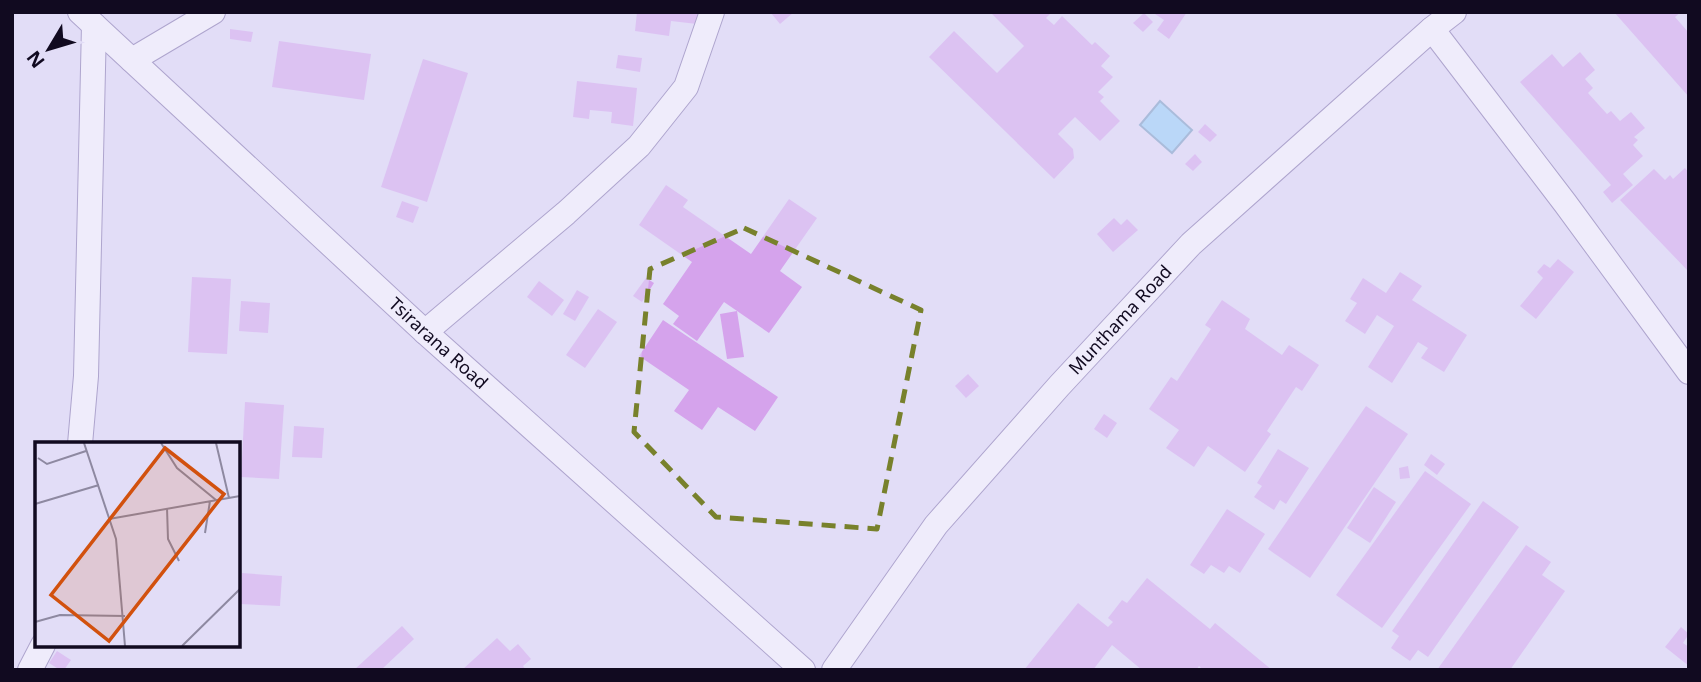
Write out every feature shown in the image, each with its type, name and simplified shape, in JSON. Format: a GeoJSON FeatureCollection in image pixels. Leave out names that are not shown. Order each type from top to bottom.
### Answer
{"type":"FeatureCollection","features":[{"type":"Feature","properties":{"kind":"street"},"geometry":{"type":"LineString","coordinates":[[132,60],[213,12]]}},
{"type":"Feature","properties":{"kind":"street"},"geometry":{"type":"LineString","coordinates":[[425,332],[566,214],[639,146],[686,87],[712,12]]}},
{"type":"Feature","properties":{"kind":"street","name":"Munthama Road"},"geometry":{"type":"LineString","coordinates":[[834,670],[936,525],[1059,386],[1191,244],[1454,12]]}},
{"type":"Feature","properties":{"kind":"street"},"geometry":{"type":"LineString","coordinates":[[80,442],[86,376],[87,18]]}},
{"type":"Feature","properties":{"kind":"street","name":"Tsirarana Road"},"geometry":{"type":"LineString","coordinates":[[87,18],[425,332],[803,670]]}},
{"type":"Feature","properties":{"kind":"street"},"geometry":{"type":"LineString","coordinates":[[1432,29],[1689,372]]}},
{"type":"Feature","properties":{"kind":"street"},"geometry":{"type":"LineString","coordinates":[[30,670],[42,647]]}},
{"type":"Feature","properties":{"kind":"highlighted area"},"geometry":{"type":"Polygon","coordinates":[[[744,228],[921,310],[877,529],[716,517],[634,432],[650,269],[744,228]]]}},
{"type":"Feature","properties":{"kind":"water"},"geometry":{"type":"Polygon","coordinates":[[[1160,101],[1192,130],[1172,153],[1140,125],[1160,101]]]}},
{"type":"Feature","properties":{"kind":"building"},"geometry":{"type":"Polygon","coordinates":[[[637,12],[699,12],[697,24],[671,21],[669,36],[635,31],[637,12]]]}},
{"type":"Feature","properties":{"kind":"building"},"geometry":{"type":"Polygon","coordinates":[[[794,12],[780,24],[771,13],[794,12]]]}},
{"type":"Feature","properties":{"kind":"building"},"geometry":{"type":"Polygon","coordinates":[[[990,12],[1048,12],[1050,14],[1046,18],[1054,25],[1062,16],[1092,45],[1095,42],[1110,56],[1101,66],[1113,77],[1098,92],[1104,97],[1100,101],[1120,121],[1100,141],[1075,117],[1058,134],[1073,149],[1074,158],[1054,179],[929,57],[954,31],[997,73],[1024,46],[990,12]]]}},
{"type":"Feature","properties":{"kind":"building"},"geometry":{"type":"Polygon","coordinates":[[[1152,12],[1187,12],[1169,39],[1157,30],[1164,20],[1152,12]]]}},
{"type":"Feature","properties":{"kind":"building"},"geometry":{"type":"Polygon","coordinates":[[[1614,12],[1681,12],[1675,17],[1689,33],[1689,97],[1614,12]]]}},
{"type":"Feature","properties":{"kind":"building"},"geometry":{"type":"Polygon","coordinates":[[[1144,13],[1153,22],[1143,32],[1133,23],[1144,13]]]}},
{"type":"Feature","properties":{"kind":"building"},"geometry":{"type":"Polygon","coordinates":[[[230,29],[253,32],[251,42],[230,39],[230,29]]]}},
{"type":"Feature","properties":{"kind":"building"},"geometry":{"type":"Polygon","coordinates":[[[279,41],[371,54],[364,100],[272,87],[279,41]]]}},
{"type":"Feature","properties":{"kind":"building"},"geometry":{"type":"Polygon","coordinates":[[[1580,52],[1595,70],[1585,79],[1593,88],[1588,93],[1607,114],[1611,111],[1620,121],[1631,112],[1645,128],[1634,137],[1638,140],[1633,145],[1643,156],[1623,174],[1633,185],[1612,203],[1603,192],[1611,185],[1520,82],[1552,54],[1563,67],[1580,52]]]}},
{"type":"Feature","properties":{"kind":"building"},"geometry":{"type":"Polygon","coordinates":[[[618,55],[642,58],[640,72],[616,68],[618,55]]]}},
{"type":"Feature","properties":{"kind":"building"},"geometry":{"type":"Polygon","coordinates":[[[423,59],[468,73],[427,202],[381,187],[423,59]]]}},
{"type":"Feature","properties":{"kind":"building"},"geometry":{"type":"Polygon","coordinates":[[[577,81],[637,88],[633,126],[611,123],[612,112],[590,110],[589,119],[573,117],[577,81]]]}},
{"type":"Feature","properties":{"kind":"building"},"geometry":{"type":"Polygon","coordinates":[[[1205,124],[1217,135],[1210,142],[1198,132],[1205,124]]]}},
{"type":"Feature","properties":{"kind":"building"},"geometry":{"type":"Polygon","coordinates":[[[1195,154],[1202,162],[1193,171],[1185,164],[1195,154]]]}},
{"type":"Feature","properties":{"kind":"building"},"geometry":{"type":"Polygon","coordinates":[[[1685,168],[1689,173],[1689,272],[1620,200],[1654,169],[1665,180],[1670,175],[1673,179],[1685,168]]]}},
{"type":"Feature","properties":{"kind":"building"},"geometry":{"type":"Polygon","coordinates":[[[666,185],[688,200],[683,207],[751,254],[789,199],[817,218],[780,271],[802,287],[769,333],[724,302],[697,341],[673,324],[679,316],[663,304],[692,262],[639,225],[666,185]]]}},
{"type":"Feature","properties":{"kind":"building"},"geometry":{"type":"Polygon","coordinates":[[[402,201],[419,207],[413,223],[396,217],[402,201]]]}},
{"type":"Feature","properties":{"kind":"building"},"geometry":{"type":"Polygon","coordinates":[[[1114,218],[1121,225],[1127,219],[1138,230],[1113,252],[1097,234],[1114,218]]]}},
{"type":"Feature","properties":{"kind":"building"},"geometry":{"type":"Polygon","coordinates":[[[1558,259],[1574,272],[1536,319],[1520,306],[1543,278],[1537,272],[1544,264],[1550,268],[1558,259]]]}},
{"type":"Feature","properties":{"kind":"building"},"geometry":{"type":"Polygon","coordinates":[[[1400,272],[1422,286],[1412,300],[1467,335],[1444,372],[1421,358],[1428,348],[1418,342],[1392,383],[1368,367],[1394,326],[1377,315],[1365,334],[1345,321],[1357,303],[1350,299],[1363,278],[1386,293],[1400,272]]]}},
{"type":"Feature","properties":{"kind":"building"},"geometry":{"type":"Polygon","coordinates":[[[192,277],[231,279],[227,354],[188,352],[192,277]]]}},
{"type":"Feature","properties":{"kind":"building"},"geometry":{"type":"Polygon","coordinates":[[[646,278],[654,283],[642,302],[633,296],[646,278]]]}},
{"type":"Feature","properties":{"kind":"building"},"geometry":{"type":"Polygon","coordinates":[[[539,281],[564,300],[552,316],[527,297],[539,281]]]}},
{"type":"Feature","properties":{"kind":"building"},"geometry":{"type":"Polygon","coordinates":[[[577,290],[589,297],[575,321],[563,314],[577,290]]]}},
{"type":"Feature","properties":{"kind":"building"},"geometry":{"type":"Polygon","coordinates":[[[1222,300],[1250,319],[1245,329],[1282,355],[1289,345],[1319,365],[1302,391],[1296,387],[1267,431],[1271,434],[1245,472],[1208,446],[1194,467],[1166,448],[1179,430],[1149,409],[1171,377],[1177,381],[1211,329],[1205,325],[1222,300]]]}},
{"type":"Feature","properties":{"kind":"building"},"geometry":{"type":"Polygon","coordinates":[[[241,301],[270,303],[268,333],[239,331],[241,301]]]}},
{"type":"Feature","properties":{"kind":"building"},"geometry":{"type":"Polygon","coordinates":[[[598,309],[617,322],[585,368],[566,355],[598,309]]]}},
{"type":"Feature","properties":{"kind":"building"},"geometry":{"type":"Polygon","coordinates":[[[737,311],[744,357],[727,359],[720,314],[737,311]]]}},
{"type":"Feature","properties":{"kind":"building"},"geometry":{"type":"Polygon","coordinates":[[[663,320],[778,397],[755,431],[718,407],[702,430],[674,411],[689,390],[639,356],[663,320]]]}},
{"type":"Feature","properties":{"kind":"building"},"geometry":{"type":"Polygon","coordinates":[[[968,374],[979,386],[966,398],[955,386],[968,374]]]}},
{"type":"Feature","properties":{"kind":"building"},"geometry":{"type":"Polygon","coordinates":[[[245,402],[284,405],[279,479],[241,477],[245,402]]]}},
{"type":"Feature","properties":{"kind":"building"},"geometry":{"type":"Polygon","coordinates":[[[1366,406],[1408,434],[1310,578],[1268,549],[1366,406]]]}},
{"type":"Feature","properties":{"kind":"building"},"geometry":{"type":"Polygon","coordinates":[[[1104,414],[1117,423],[1107,438],[1094,429],[1104,414]]]}},
{"type":"Feature","properties":{"kind":"building"},"geometry":{"type":"Polygon","coordinates":[[[294,426],[324,428],[322,458],[292,457],[294,426]]]}},
{"type":"Feature","properties":{"kind":"building"},"geometry":{"type":"Polygon","coordinates":[[[1278,449],[1309,468],[1286,504],[1280,500],[1274,510],[1254,497],[1262,486],[1257,483],[1278,449]]]}},
{"type":"Feature","properties":{"kind":"building"},"geometry":{"type":"Polygon","coordinates":[[[1431,454],[1445,464],[1437,475],[1424,465],[1431,454]]]}},
{"type":"Feature","properties":{"kind":"building"},"geometry":{"type":"Polygon","coordinates":[[[1408,466],[1410,478],[1400,479],[1399,468],[1408,466]]]}},
{"type":"Feature","properties":{"kind":"building"},"geometry":{"type":"Polygon","coordinates":[[[1425,471],[1471,504],[1382,628],[1336,595],[1425,471]]]}},
{"type":"Feature","properties":{"kind":"building"},"geometry":{"type":"Polygon","coordinates":[[[1374,487],[1396,502],[1370,543],[1347,528],[1374,487]]]}},
{"type":"Feature","properties":{"kind":"building"},"geometry":{"type":"Polygon","coordinates":[[[1483,501],[1519,527],[1428,657],[1418,650],[1410,661],[1391,648],[1399,636],[1392,631],[1483,501]]]}},
{"type":"Feature","properties":{"kind":"building"},"geometry":{"type":"Polygon","coordinates":[[[1227,509],[1265,534],[1240,573],[1229,566],[1224,573],[1211,565],[1204,574],[1190,565],[1227,509]]]}},
{"type":"Feature","properties":{"kind":"building"},"geometry":{"type":"Polygon","coordinates":[[[1526,545],[1551,562],[1542,575],[1565,591],[1510,670],[1437,670],[1526,545]]]}},
{"type":"Feature","properties":{"kind":"building"},"geometry":{"type":"Polygon","coordinates":[[[242,573],[282,576],[280,606],[240,604],[242,573]]]}},
{"type":"Feature","properties":{"kind":"building"},"geometry":{"type":"Polygon","coordinates":[[[1147,578],[1210,629],[1215,623],[1272,670],[1203,670],[1199,666],[1196,670],[1142,670],[1112,645],[1093,670],[1024,670],[1078,603],[1108,627],[1113,622],[1108,618],[1122,600],[1127,603],[1147,578]]]}},
{"type":"Feature","properties":{"kind":"building"},"geometry":{"type":"Polygon","coordinates":[[[402,626],[414,639],[381,670],[354,670],[402,626]]]}},
{"type":"Feature","properties":{"kind":"building"},"geometry":{"type":"Polygon","coordinates":[[[1681,627],[1689,634],[1683,643],[1689,647],[1689,666],[1665,647],[1681,627]]]}},
{"type":"Feature","properties":{"kind":"building"},"geometry":{"type":"Polygon","coordinates":[[[497,638],[510,651],[518,644],[531,659],[523,666],[526,670],[462,670],[497,638]]]}},
{"type":"Feature","properties":{"kind":"building"},"geometry":{"type":"Polygon","coordinates":[[[57,651],[71,660],[64,670],[49,663],[57,651]]]}}]}
